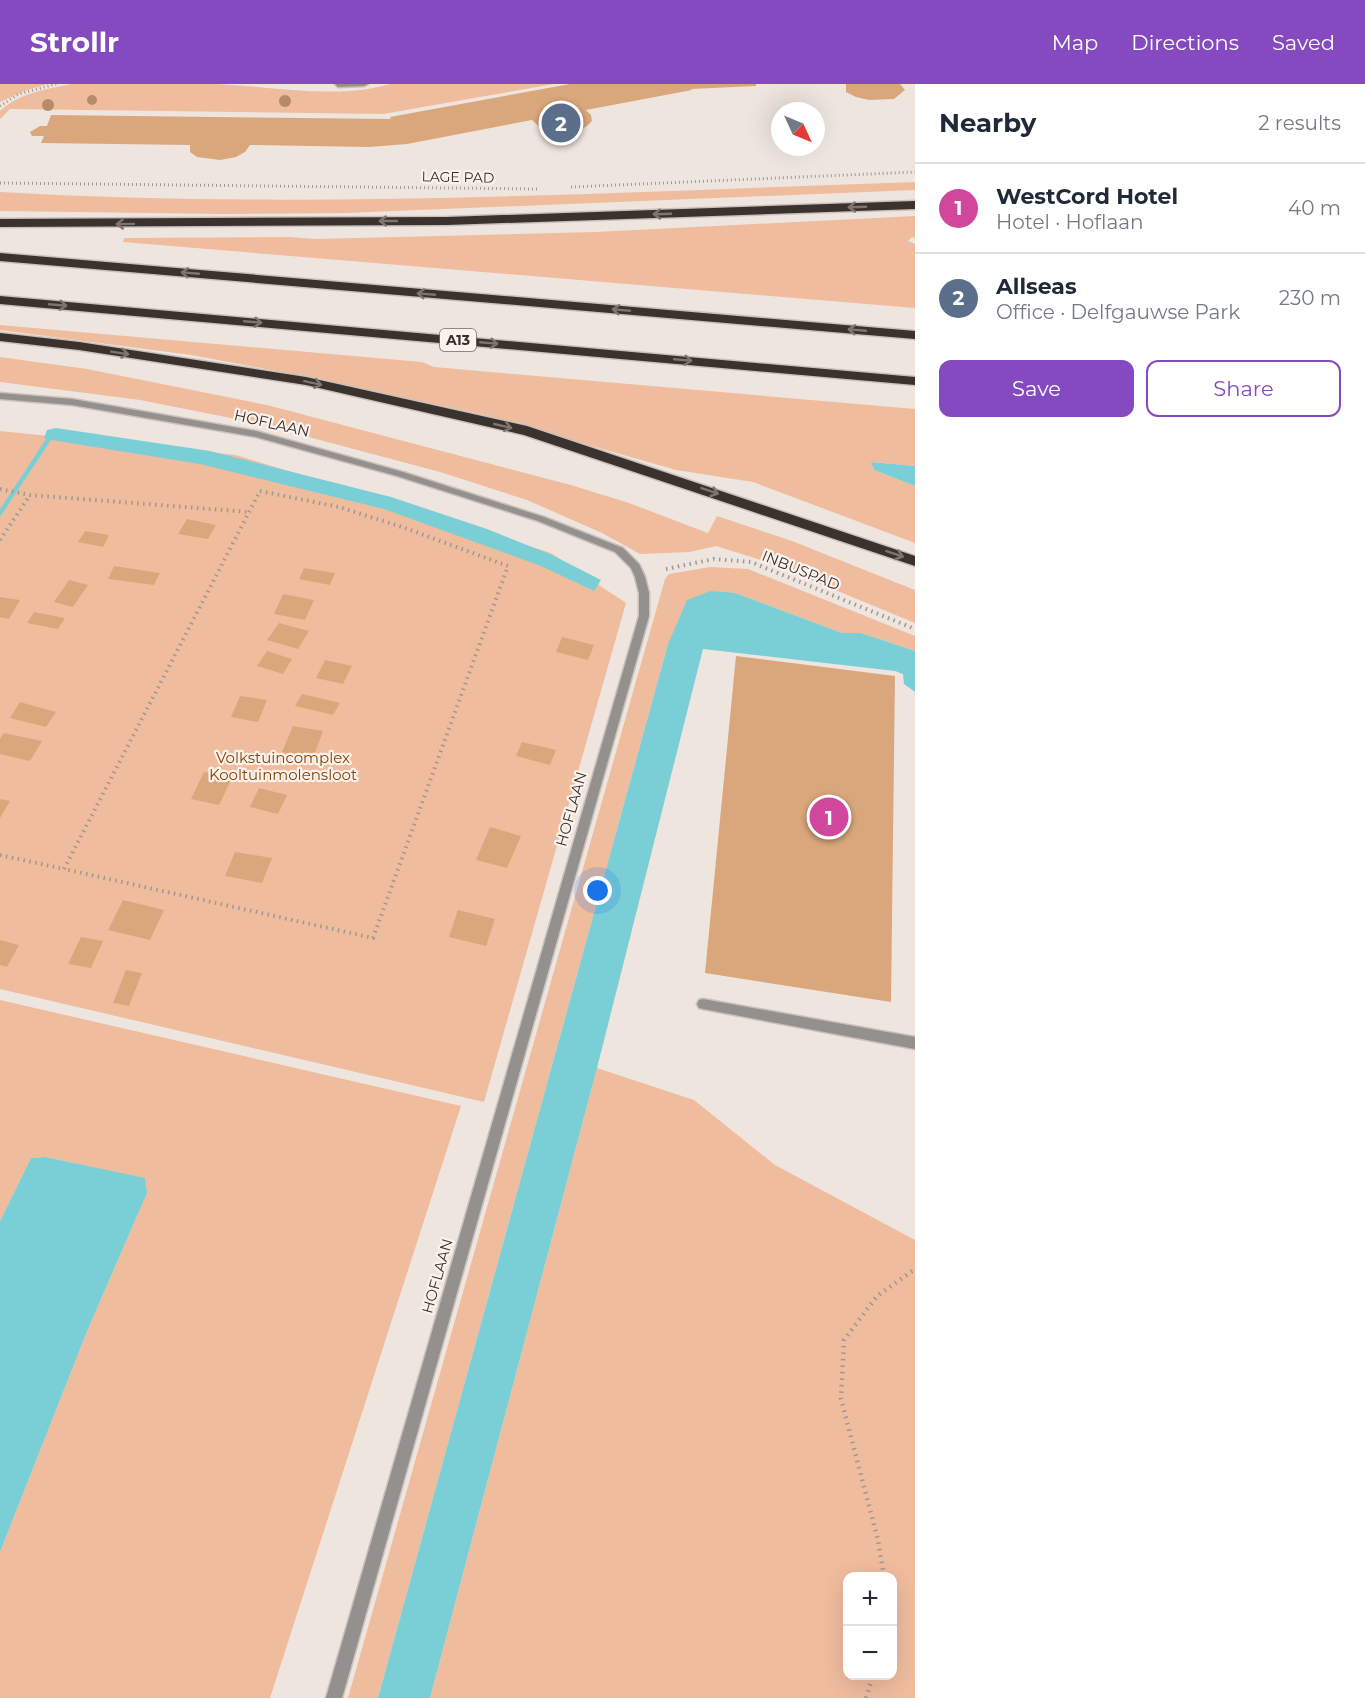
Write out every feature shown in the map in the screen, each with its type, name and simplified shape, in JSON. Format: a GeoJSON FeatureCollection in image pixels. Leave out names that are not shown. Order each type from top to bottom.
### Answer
{"type":"FeatureCollection","features":[{"type":"Feature","properties":{"kind":"highway"},"geometry":{"type":"LineString","coordinates":[[0,223],[447,221],[915,205]]}},
{"type":"Feature","properties":{"kind":"highway"},"geometry":{"type":"LineString","coordinates":[[0,257],[915,335]]}},
{"type":"Feature","properties":{"kind":"highway","name":"A13"},"geometry":{"type":"LineString","coordinates":[[0,300],[915,381]]}},
{"type":"Feature","properties":{"kind":"highway"},"geometry":{"type":"LineString","coordinates":[[0,337],[79,346],[306,381],[527,431],[915,561]]}},
{"type":"Feature","properties":{"kind":"street"},"geometry":{"type":"LineString","coordinates":[[338,85],[364,84]]}},
{"type":"Feature","properties":{"kind":"street","name":"HOFLAAN"},"geometry":{"type":"LineString","coordinates":[[0,396],[72,402],[256,434],[400,474],[541,519],[619,550],[635,566],[645,593],[644,616],[334,1698]]}},
{"type":"Feature","properties":{"kind":"street"},"geometry":{"type":"LineString","coordinates":[[703,1004],[915,1043]]}},
{"type":"Feature","properties":{"kind":"path"},"geometry":{"type":"LineString","coordinates":[[0,106],[5,101],[32,90],[56,84]]}},
{"type":"Feature","properties":{"kind":"path"},"geometry":{"type":"LineString","coordinates":[[568,188],[915,172]]}},
{"type":"Feature","properties":{"kind":"path","name":"LAGE PAD"},"geometry":{"type":"LineString","coordinates":[[0,183],[544,189]]}},
{"type":"Feature","properties":{"kind":"path"},"geometry":{"type":"LineString","coordinates":[[2,489],[30,495],[249,512]]}},
{"type":"Feature","properties":{"kind":"path"},"geometry":{"type":"LineString","coordinates":[[0,855],[63,870],[374,938],[508,566],[405,528],[327,505],[260,491],[63,870]]}},
{"type":"Feature","properties":{"kind":"path"},"geometry":{"type":"LineString","coordinates":[[0,540],[30,495]]}},
{"type":"Feature","properties":{"kind":"path","name":"INBUSPAD"},"geometry":{"type":"LineString","coordinates":[[640,577],[683,564],[714,559],[751,562],[915,629]]}},
{"type":"Feature","properties":{"kind":"path"},"geometry":{"type":"LineString","coordinates":[[883,1572],[879,1540],[841,1399],[844,1340],[877,1296],[915,1269]]}},
{"type":"Feature","properties":{"kind":"path"},"geometry":{"type":"LineString","coordinates":[[866,1698],[872,1680]]}},
{"type":"Feature","properties":{"kind":"green space"},"geometry":{"type":"Polygon","coordinates":[[[0,84],[48,84],[0,102],[0,84]]]}},
{"type":"Feature","properties":{"kind":"green space"},"geometry":{"type":"Polygon","coordinates":[[[72,84],[215,84],[326,92],[370,89],[390,84],[554,84],[383,114],[10,109],[0,119],[0,111],[16,100],[72,84]]]}},
{"type":"Feature","properties":{"kind":"green space"},"geometry":{"type":"Polygon","coordinates":[[[915,182],[915,190],[346,213],[0,211],[0,192],[229,199],[458,198],[915,182]]]}},
{"type":"Feature","properties":{"kind":"green space"},"geometry":{"type":"Polygon","coordinates":[[[915,216],[915,238],[912,237],[908,241],[915,244],[915,308],[123,242],[124,238],[290,237],[315,239],[595,232],[915,216]]]}},
{"type":"Feature","properties":{"kind":"green space"},"geometry":{"type":"Polygon","coordinates":[[[0,325],[422,362],[434,367],[915,409],[915,466],[872,462],[874,470],[915,486],[915,543],[753,482],[676,470],[480,414],[191,355],[0,330],[0,325]]]}},
{"type":"Feature","properties":{"kind":"green space"},"geometry":{"type":"Polygon","coordinates":[[[0,357],[87,369],[267,405],[571,485],[629,503],[708,533],[717,516],[792,541],[915,590],[915,623],[770,563],[716,546],[690,552],[640,554],[602,533],[527,500],[440,472],[256,423],[140,400],[0,382],[0,357]]]}},
{"type":"Feature","properties":{"kind":"green space","name":"Volkstuincomplex Kooltuinmolensloot"},"geometry":{"type":"Polygon","coordinates":[[[0,431],[236,455],[551,553],[626,603],[484,1102],[0,989],[0,431]]]}},
{"type":"Feature","properties":{"kind":"green space"},"geometry":{"type":"Polygon","coordinates":[[[710,567],[748,569],[915,636],[915,651],[861,633],[842,633],[735,593],[668,644],[378,1698],[348,1698],[665,579],[669,574],[710,567]]]}},
{"type":"Feature","properties":{"kind":"green space"},"geometry":{"type":"Polygon","coordinates":[[[0,1000],[461,1106],[270,1698],[0,1698],[0,1552],[88,1329],[137,1216],[145,1179],[45,1157],[31,1158],[0,1221],[0,1000]]]}},
{"type":"Feature","properties":{"kind":"green space"},"geometry":{"type":"Polygon","coordinates":[[[597,1068],[694,1100],[775,1165],[915,1240],[915,1698],[430,1698],[597,1068]]]}},
{"type":"Feature","properties":{"kind":"water"},"geometry":{"type":"Polygon","coordinates":[[[56,428],[210,451],[391,497],[487,529],[552,555],[601,580],[594,591],[541,566],[384,509],[200,464],[51,440],[0,517],[0,509],[46,439],[44,438],[47,430],[56,428]]]}},
{"type":"Feature","properties":{"kind":"water"},"geometry":{"type":"Polygon","coordinates":[[[871,462],[915,466],[915,486],[874,470],[871,462]]]}},
{"type":"Feature","properties":{"kind":"water"},"geometry":{"type":"Polygon","coordinates":[[[711,591],[735,593],[842,633],[861,633],[915,651],[915,692],[904,684],[903,674],[895,671],[703,649],[597,1068],[430,1698],[378,1698],[668,644],[687,600],[711,591]]]}},
{"type":"Feature","properties":{"kind":"water"},"geometry":{"type":"Polygon","coordinates":[[[45,1157],[145,1178],[147,1193],[88,1329],[0,1552],[0,1221],[31,1158],[45,1157]]]}},
{"type":"Feature","properties":{"kind":"building"},"geometry":{"type":"Polygon","coordinates":[[[570,84],[756,84],[756,86],[691,89],[586,110],[591,115],[592,121],[572,134],[544,131],[532,120],[407,144],[369,147],[250,145],[245,152],[236,157],[220,160],[197,157],[190,152],[190,145],[41,143],[44,136],[32,136],[30,132],[40,126],[47,126],[51,115],[391,119],[390,117],[570,84]]]}},
{"type":"Feature","properties":{"kind":"building"},"geometry":{"type":"Polygon","coordinates":[[[846,84],[900,84],[905,90],[894,99],[869,100],[846,92],[846,84]]]}},
{"type":"Feature","properties":{"kind":"building"},"geometry":{"type":"Polygon","coordinates":[[[187,519],[216,525],[208,539],[178,534],[187,519]]]}},
{"type":"Feature","properties":{"kind":"building"},"geometry":{"type":"Polygon","coordinates":[[[85,531],[109,535],[103,547],[78,542],[85,531]]]}},
{"type":"Feature","properties":{"kind":"building"},"geometry":{"type":"Polygon","coordinates":[[[114,566],[160,573],[154,585],[108,579],[114,566]]]}},
{"type":"Feature","properties":{"kind":"building"},"geometry":{"type":"Polygon","coordinates":[[[304,568],[335,573],[330,585],[299,579],[304,568]]]}},
{"type":"Feature","properties":{"kind":"building"},"geometry":{"type":"Polygon","coordinates":[[[69,580],[88,585],[73,607],[54,602],[69,580]]]}},
{"type":"Feature","properties":{"kind":"building"},"geometry":{"type":"Polygon","coordinates":[[[283,594],[314,600],[305,620],[274,614],[283,594]]]}},
{"type":"Feature","properties":{"kind":"building"},"geometry":{"type":"Polygon","coordinates":[[[0,597],[20,600],[9,619],[0,617],[0,597]]]}},
{"type":"Feature","properties":{"kind":"building"},"geometry":{"type":"Polygon","coordinates":[[[34,612],[65,618],[58,629],[27,623],[34,612]]]}},
{"type":"Feature","properties":{"kind":"building"},"geometry":{"type":"Polygon","coordinates":[[[279,623],[309,631],[298,649],[267,640],[279,623]]]}},
{"type":"Feature","properties":{"kind":"building"},"geometry":{"type":"Polygon","coordinates":[[[562,637],[594,645],[588,660],[556,652],[562,637]]]}},
{"type":"Feature","properties":{"kind":"building"},"geometry":{"type":"Polygon","coordinates":[[[267,651],[292,659],[283,674],[257,666],[267,651]]]}},
{"type":"Feature","properties":{"kind":"building"},"geometry":{"type":"Polygon","coordinates":[[[736,656],[895,676],[891,1002],[705,973],[736,656]]]}},
{"type":"Feature","properties":{"kind":"building"},"geometry":{"type":"Polygon","coordinates":[[[325,660],[352,666],[343,684],[316,678],[325,660]]]}},
{"type":"Feature","properties":{"kind":"building"},"geometry":{"type":"Polygon","coordinates":[[[302,694],[340,703],[333,715],[295,706],[302,694]]]}},
{"type":"Feature","properties":{"kind":"building"},"geometry":{"type":"Polygon","coordinates":[[[240,696],[267,700],[258,722],[231,717],[240,696]]]}},
{"type":"Feature","properties":{"kind":"building"},"geometry":{"type":"Polygon","coordinates":[[[20,702],[56,712],[46,727],[10,718],[20,702]]]}},
{"type":"Feature","properties":{"kind":"building"},"geometry":{"type":"Polygon","coordinates":[[[293,726],[323,731],[313,758],[282,752],[293,726]]]}},
{"type":"Feature","properties":{"kind":"building"},"geometry":{"type":"Polygon","coordinates":[[[4,733],[42,741],[30,761],[0,754],[0,739],[4,733]]]}},
{"type":"Feature","properties":{"kind":"building"},"geometry":{"type":"Polygon","coordinates":[[[522,742],[556,750],[550,765],[516,756],[522,742]]]}},
{"type":"Feature","properties":{"kind":"building"},"geometry":{"type":"Polygon","coordinates":[[[204,772],[232,778],[219,805],[191,799],[204,772]]]}},
{"type":"Feature","properties":{"kind":"building"},"geometry":{"type":"Polygon","coordinates":[[[259,788],[287,795],[278,814],[250,807],[259,788]]]}},
{"type":"Feature","properties":{"kind":"building"},"geometry":{"type":"Polygon","coordinates":[[[0,799],[10,801],[0,818],[0,799]]]}},
{"type":"Feature","properties":{"kind":"building"},"geometry":{"type":"Polygon","coordinates":[[[490,827],[521,836],[507,868],[476,860],[490,827]]]}},
{"type":"Feature","properties":{"kind":"building"},"geometry":{"type":"Polygon","coordinates":[[[235,852],[272,858],[262,883],[225,876],[235,852]]]}},
{"type":"Feature","properties":{"kind":"building"},"geometry":{"type":"Polygon","coordinates":[[[123,900],[164,910],[150,940],[108,930],[123,900]]]}},
{"type":"Feature","properties":{"kind":"building"},"geometry":{"type":"Polygon","coordinates":[[[458,910],[495,919],[486,946],[449,937],[458,910]]]}},
{"type":"Feature","properties":{"kind":"building"},"geometry":{"type":"Polygon","coordinates":[[[81,937],[103,941],[91,968],[68,964],[81,937]]]}},
{"type":"Feature","properties":{"kind":"building"},"geometry":{"type":"Polygon","coordinates":[[[0,940],[19,945],[7,967],[0,965],[0,940]]]}},
{"type":"Feature","properties":{"kind":"building"},"geometry":{"type":"Polygon","coordinates":[[[126,970],[142,973],[129,1006],[113,1003],[126,970]]]}},
{"type":"Feature","properties":{"kind":"place","name":"Allseas"},"geometry":{"type":"Point","coordinates":[561,123]}},
{"type":"Feature","properties":{"kind":"place","name":"WestCord Hotel"},"geometry":{"type":"Point","coordinates":[829,817]}}]}
